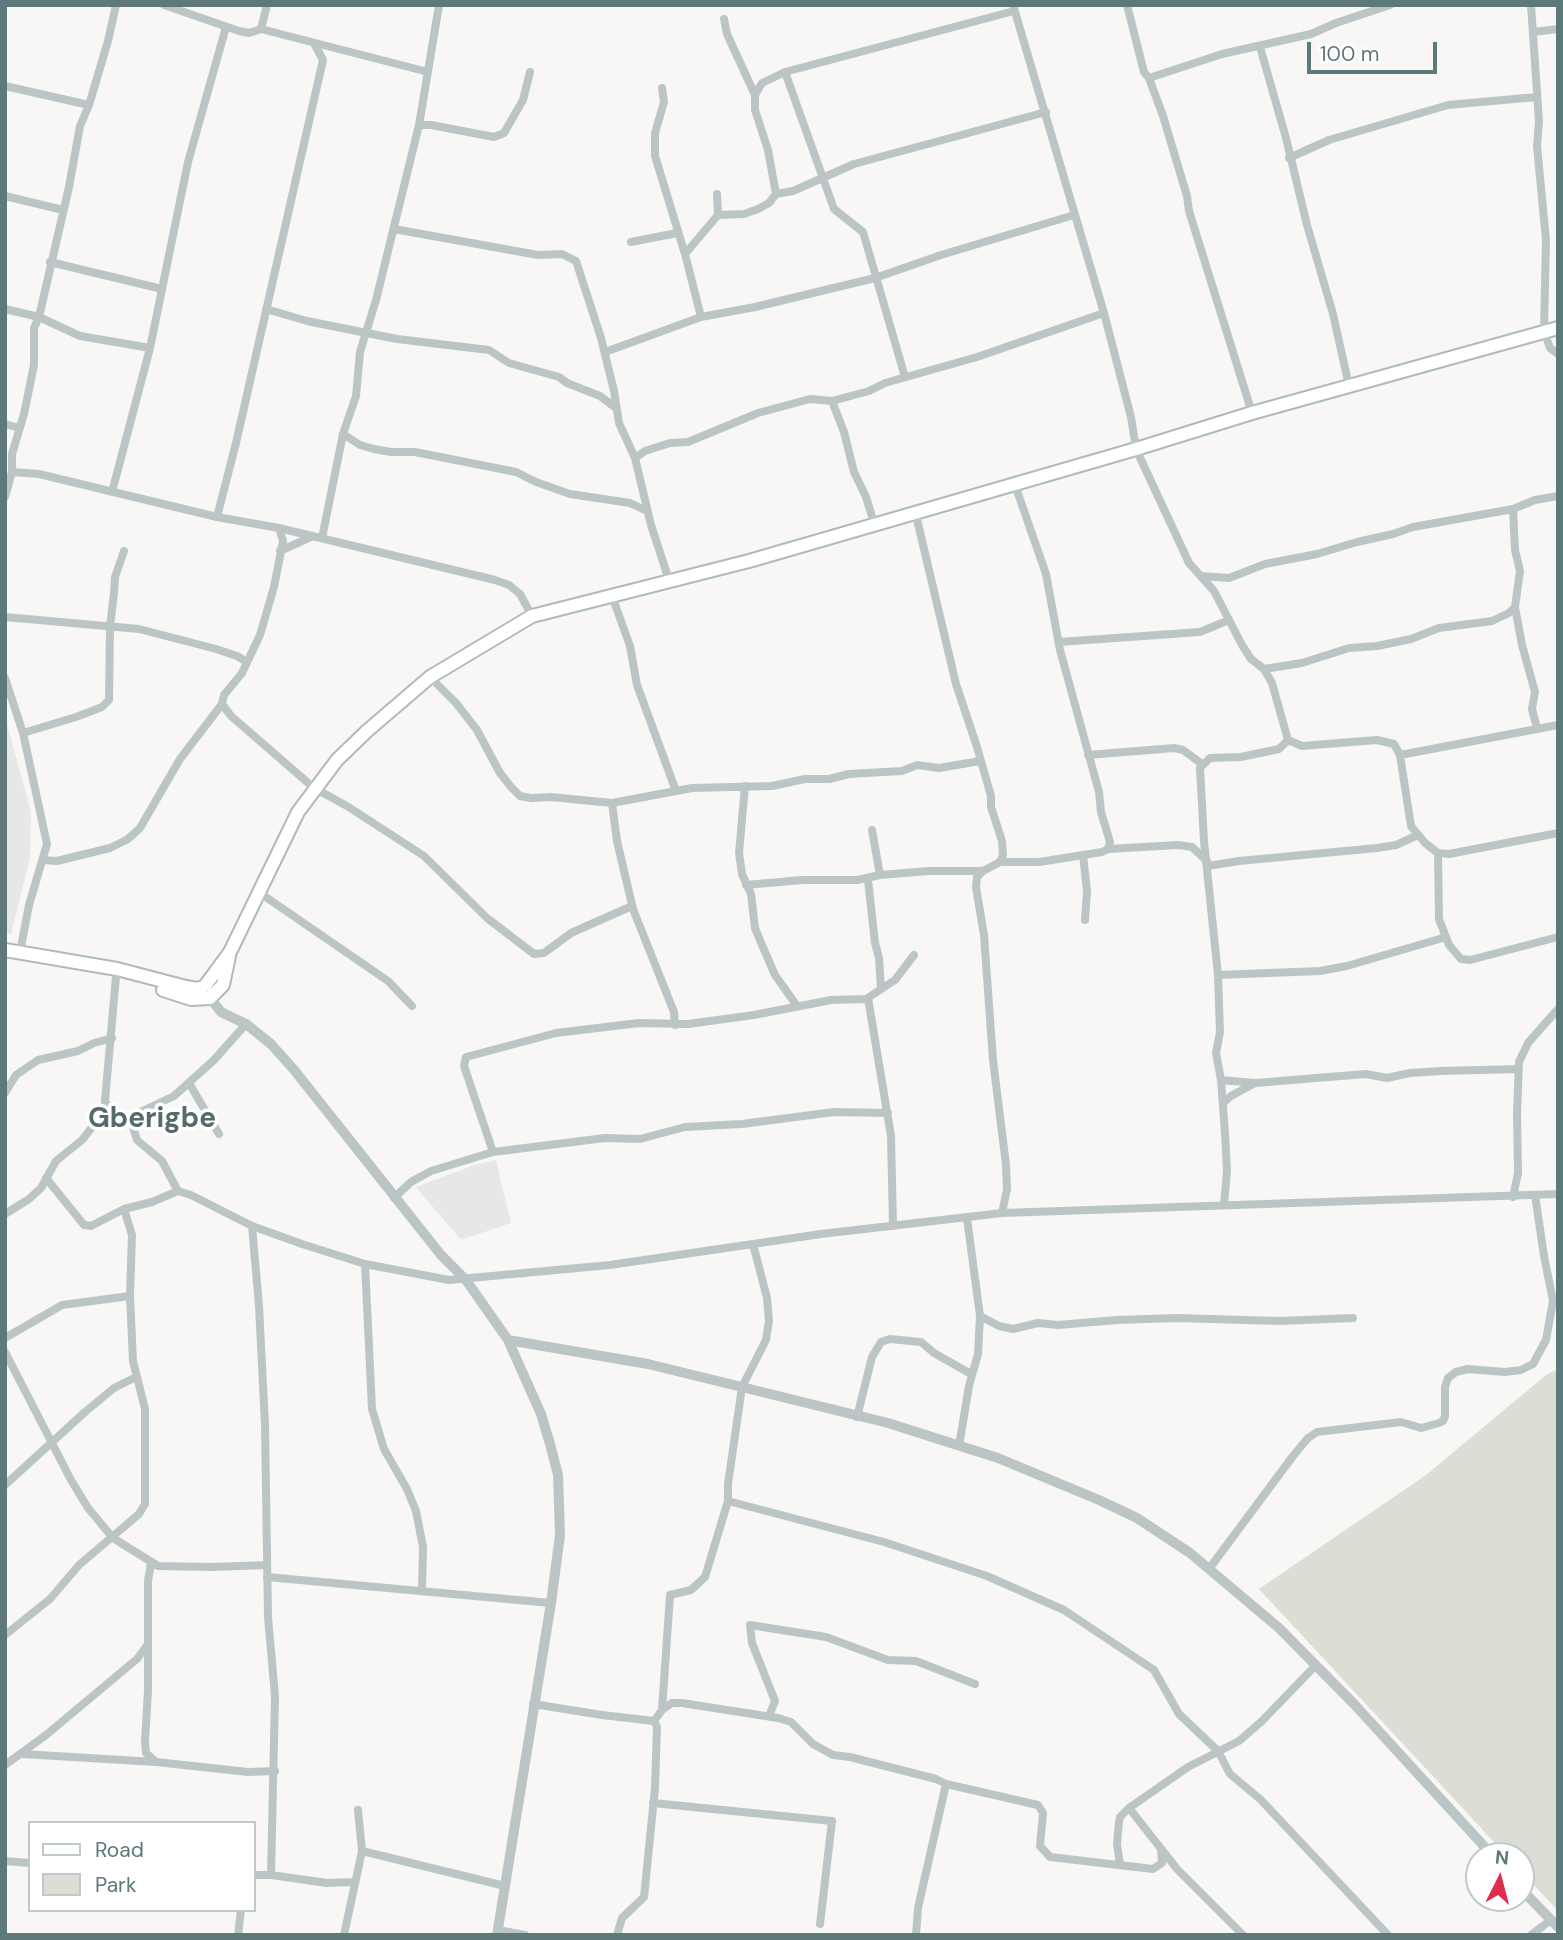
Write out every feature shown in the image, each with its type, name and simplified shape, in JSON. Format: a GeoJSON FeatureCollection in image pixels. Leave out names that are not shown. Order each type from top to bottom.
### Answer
{"type":"FeatureCollection","features":[{"type":"Feature","properties":{"kind":"main road"},"geometry":{"type":"LineString","coordinates":[[5,958],[116,976],[191,999],[210,998],[222,985],[230,952],[257,891],[298,812],[337,760],[367,730],[430,677],[532,617],[670,583],[1015,485],[1251,413],[1551,329]]}},
{"type":"Feature","properties":{"kind":"main road"},"geometry":{"type":"LineString","coordinates":[[5,950],[117,969],[198,989],[205,986],[230,952]]}},
{"type":"Feature","properties":{"kind":"street"},"geometry":{"type":"LineString","coordinates":[[5,497],[12,472],[12,454],[33,374],[33,334],[39,317],[80,126],[89,105],[116,5]]}},
{"type":"Feature","properties":{"kind":"street"},"geometry":{"type":"LineString","coordinates":[[164,5],[249,33],[261,29],[428,72]]}},
{"type":"Feature","properties":{"kind":"street"},"geometry":{"type":"LineString","coordinates":[[261,29],[267,5]]}},
{"type":"Feature","properties":{"kind":"street"},"geometry":{"type":"LineString","coordinates":[[317,537],[343,434],[356,396],[358,364],[365,332],[376,300],[419,125],[439,5]]}},
{"type":"Feature","properties":{"kind":"street"},"geometry":{"type":"LineString","coordinates":[[1127,5],[1144,72],[1149,78],[1163,116],[1251,413]]}},
{"type":"Feature","properties":{"kind":"street"},"geometry":{"type":"LineString","coordinates":[[1149,78],[1222,54],[1311,34],[1390,5]]}},
{"type":"Feature","properties":{"kind":"street"},"geometry":{"type":"LineString","coordinates":[[1531,5],[1550,348],[1558,354]]}},
{"type":"Feature","properties":{"kind":"street"},"geometry":{"type":"LineString","coordinates":[[755,95],[762,83],[785,72],[1014,8],[1104,313],[1131,417],[1136,449],[1179,544],[1198,575],[1214,591],[1251,659],[1264,669],[1276,694],[1289,740],[1302,746],[1383,740],[1394,744],[1401,755],[1411,826],[1438,853],[1449,854],[1558,833]]}},
{"type":"Feature","properties":{"kind":"street"},"geometry":{"type":"LineString","coordinates":[[724,19],[727,34],[755,95],[755,110],[768,150],[776,194]]}},
{"type":"Feature","properties":{"kind":"street"},"geometry":{"type":"LineString","coordinates":[[113,492],[150,348],[188,162],[226,27]]}},
{"type":"Feature","properties":{"kind":"street"},"geometry":{"type":"LineString","coordinates":[[1533,32],[1558,29]]}},
{"type":"Feature","properties":{"kind":"street"},"geometry":{"type":"LineString","coordinates":[[217,517],[323,60],[315,44]]}},
{"type":"Feature","properties":{"kind":"street"},"geometry":{"type":"LineString","coordinates":[[1260,47],[1333,314],[1349,386]]}},
{"type":"Feature","properties":{"kind":"street"},"geometry":{"type":"LineString","coordinates":[[419,125],[495,137],[504,133],[523,100],[530,72]]}},
{"type":"Feature","properties":{"kind":"street"},"geometry":{"type":"LineString","coordinates":[[785,72],[837,212],[863,232],[905,377]]}},
{"type":"Feature","properties":{"kind":"street"},"geometry":{"type":"LineString","coordinates":[[5,86],[89,105]]}},
{"type":"Feature","properties":{"kind":"street"},"geometry":{"type":"LineString","coordinates":[[662,88],[664,102],[656,133],[654,156],[685,254],[701,317]]}},
{"type":"Feature","properties":{"kind":"street"},"geometry":{"type":"LineString","coordinates":[[1289,158],[1329,140],[1448,106],[1537,97]]}},
{"type":"Feature","properties":{"kind":"street"},"geometry":{"type":"LineString","coordinates":[[718,215],[744,214],[758,209],[769,203],[776,194],[793,191],[854,164],[1046,112]]}},
{"type":"Feature","properties":{"kind":"street"},"geometry":{"type":"LineString","coordinates":[[685,254],[718,215],[717,194]]}},
{"type":"Feature","properties":{"kind":"street"},"geometry":{"type":"LineString","coordinates":[[5,196],[63,210]]}},
{"type":"Feature","properties":{"kind":"street"},"geometry":{"type":"LineString","coordinates":[[605,352],[701,317],[875,278],[1074,215]]}},
{"type":"Feature","properties":{"kind":"street"},"geometry":{"type":"LineString","coordinates":[[394,229],[538,256],[562,254],[576,261],[605,352],[619,423],[635,458],[647,511],[670,583]]}},
{"type":"Feature","properties":{"kind":"street"},"geometry":{"type":"LineString","coordinates":[[631,242],[677,233]]}},
{"type":"Feature","properties":{"kind":"street"},"geometry":{"type":"LineString","coordinates":[[50,262],[162,289]]}},
{"type":"Feature","properties":{"kind":"street"},"geometry":{"type":"LineString","coordinates":[[5,309],[39,317],[89,338],[150,348]]}},
{"type":"Feature","properties":{"kind":"street"},"geometry":{"type":"LineString","coordinates":[[266,309],[307,321],[365,332],[489,350],[509,363],[559,377],[600,396],[616,408]]}},
{"type":"Feature","properties":{"kind":"street"},"geometry":{"type":"LineString","coordinates":[[635,458],[670,443],[688,442],[758,413],[810,399],[832,401],[869,391],[1104,313]]}},
{"type":"Feature","properties":{"kind":"street"},"geometry":{"type":"LineString","coordinates":[[832,401],[844,432],[854,472],[874,523]]}},
{"type":"Feature","properties":{"kind":"street"},"geometry":{"type":"LineString","coordinates":[[5,424],[19,428]]}},
{"type":"Feature","properties":{"kind":"street"},"geometry":{"type":"LineString","coordinates":[[343,434],[360,445],[374,449],[415,452],[516,472],[570,494],[630,503],[647,511]]}},
{"type":"Feature","properties":{"kind":"street"},"geometry":{"type":"LineString","coordinates":[[12,472],[39,474],[217,517],[279,528],[509,585],[520,594],[532,617]]}},
{"type":"Feature","properties":{"kind":"street"},"geometry":{"type":"LineString","coordinates":[[1015,485],[1046,574],[1059,642],[1110,842],[1108,849]]}},
{"type":"Feature","properties":{"kind":"street"},"geometry":{"type":"LineString","coordinates":[[1198,575],[1229,578],[1265,564],[1317,554],[1413,527],[1513,509],[1535,500],[1558,496]]}},
{"type":"Feature","properties":{"kind":"street"},"geometry":{"type":"LineString","coordinates":[[1513,509],[1514,550],[1520,571],[1515,607],[1535,692],[1532,709],[1537,729]]}},
{"type":"Feature","properties":{"kind":"street"},"geometry":{"type":"LineString","coordinates":[[915,512],[941,614],[941,628],[1002,841],[1003,855],[1000,862]]}},
{"type":"Feature","properties":{"kind":"street"},"geometry":{"type":"LineString","coordinates":[[43,860],[57,861],[110,848],[128,839],[140,828],[180,760],[242,673],[260,635],[281,551],[279,528]]}},
{"type":"Feature","properties":{"kind":"street"},"geometry":{"type":"LineString","coordinates":[[281,551],[317,537]]}},
{"type":"Feature","properties":{"kind":"street"},"geometry":{"type":"LineString","coordinates":[[23,733],[76,717],[102,707],[109,700],[110,626],[116,578],[124,551]]}},
{"type":"Feature","properties":{"kind":"street"},"geometry":{"type":"LineString","coordinates":[[612,596],[630,646],[642,698],[676,791]]}},
{"type":"Feature","properties":{"kind":"street"},"geometry":{"type":"LineString","coordinates":[[1264,669],[1302,663],[1349,648],[1411,639],[1439,628],[1492,621],[1515,607]]}},
{"type":"Feature","properties":{"kind":"street"},"geometry":{"type":"LineString","coordinates":[[5,617],[110,626],[164,634],[237,656],[247,662]]}},
{"type":"Feature","properties":{"kind":"street"},"geometry":{"type":"LineString","coordinates":[[1059,642],[1200,632],[1229,620]]}},
{"type":"Feature","properties":{"kind":"street"},"geometry":{"type":"LineString","coordinates":[[430,677],[456,703],[483,741],[500,773],[520,796],[612,803],[692,788],[772,786],[805,779],[902,771],[917,765],[939,768],[980,761]]}},
{"type":"Feature","properties":{"kind":"street"},"geometry":{"type":"LineString","coordinates":[[5,678],[23,733],[47,844],[29,905],[20,952]]}},
{"type":"Feature","properties":{"kind":"street"},"geometry":{"type":"LineString","coordinates":[[222,704],[231,716],[314,788],[348,806],[424,856],[487,918],[534,954],[544,953],[570,933],[632,905]]}},
{"type":"Feature","properties":{"kind":"street"},"geometry":{"type":"LineString","coordinates":[[1401,755],[1558,726]]}},
{"type":"Feature","properties":{"kind":"street"},"geometry":{"type":"LineString","coordinates":[[1224,1205],[1227,1171],[1221,1080],[1216,1054],[1220,1019],[1218,975],[1199,775],[1202,764],[1210,758],[1270,752],[1279,749],[1289,740]]}},
{"type":"Feature","properties":{"kind":"street"},"geometry":{"type":"LineString","coordinates":[[1088,755],[1174,748],[1183,750],[1202,764]]}},
{"type":"Feature","properties":{"kind":"street"},"geometry":{"type":"LineString","coordinates":[[745,786],[739,853],[741,874],[753,906],[755,928],[762,945],[775,975],[797,1006]]}},
{"type":"Feature","properties":{"kind":"street"},"geometry":{"type":"LineString","coordinates":[[612,803],[617,841],[632,905],[674,1012],[675,1025]]}},
{"type":"Feature","properties":{"kind":"street"},"geometry":{"type":"LineString","coordinates":[[872,830],[880,875]]}},
{"type":"Feature","properties":{"kind":"street"},"geometry":{"type":"LineString","coordinates":[[1207,863],[1345,853],[1396,845],[1418,835]]}},
{"type":"Feature","properties":{"kind":"street"},"geometry":{"type":"LineString","coordinates":[[1196,850],[1199,850],[1204,841]]}},
{"type":"Feature","properties":{"kind":"street"},"geometry":{"type":"LineString","coordinates":[[1002,1213],[1007,1189],[1006,1165],[993,1060],[977,877],[982,871],[1000,862],[1039,862],[1108,849],[1186,845],[1196,850],[1207,863]]}},
{"type":"Feature","properties":{"kind":"street"},"geometry":{"type":"LineString","coordinates":[[1438,853],[1439,919],[1446,937],[1461,959],[1470,960],[1558,937]]}},
{"type":"Feature","properties":{"kind":"street"},"geometry":{"type":"LineString","coordinates":[[1083,855],[1087,891],[1085,920]]}},
{"type":"Feature","properties":{"kind":"street"},"geometry":{"type":"LineString","coordinates":[[746,885],[802,880],[868,880],[880,875],[929,871],[982,871]]}},
{"type":"Feature","properties":{"kind":"street"},"geometry":{"type":"LineString","coordinates":[[868,880],[881,989]]}},
{"type":"Feature","properties":{"kind":"street"},"geometry":{"type":"LineString","coordinates":[[257,891],[388,981],[412,1006]]}},
{"type":"Feature","properties":{"kind":"street"},"geometry":{"type":"LineString","coordinates":[[1218,975],[1320,971],[1347,966],[1446,937]]}},
{"type":"Feature","properties":{"kind":"street"},"geometry":{"type":"LineString","coordinates":[[493,1152],[464,1066],[466,1057],[556,1033],[639,1023],[675,1025],[754,1016],[831,1000],[868,998],[894,980],[914,955]]}},
{"type":"Feature","properties":{"kind":"street"},"geometry":{"type":"LineString","coordinates":[[5,1214],[41,1188],[56,1161],[82,1140],[104,1112],[107,1104],[116,976]]}},
{"type":"Feature","properties":{"kind":"street"},"geometry":{"type":"LineString","coordinates":[[210,998],[221,1012],[246,1024],[271,1044],[296,1071],[394,1198],[441,1255],[466,1280],[508,1340],[541,1414],[558,1475],[560,1535],[498,1932],[525,1935]]}},
{"type":"Feature","properties":{"kind":"street"},"geometry":{"type":"LineString","coordinates":[[868,998],[888,1114],[893,1169],[893,1226]]}},
{"type":"Feature","properties":{"kind":"street"},"geometry":{"type":"LineString","coordinates":[[1513,1197],[1518,1163],[1518,1069],[1528,1043],[1558,1009]]}},
{"type":"Feature","properties":{"kind":"street"},"geometry":{"type":"LineString","coordinates":[[107,1104],[119,1116],[130,1117],[174,1096],[214,1060],[246,1024]]}},
{"type":"Feature","properties":{"kind":"street"},"geometry":{"type":"LineString","coordinates":[[5,1093],[16,1075],[38,1060],[78,1051],[112,1038]]}},
{"type":"Feature","properties":{"kind":"street"},"geometry":{"type":"LineString","coordinates":[[1221,1080],[1255,1083],[1366,1074],[1387,1078],[1410,1073],[1518,1069]]}},
{"type":"Feature","properties":{"kind":"street"},"geometry":{"type":"LineString","coordinates":[[189,1083],[219,1134]]}},
{"type":"Feature","properties":{"kind":"street"},"geometry":{"type":"LineString","coordinates":[[1223,1103],[1255,1083]]}},
{"type":"Feature","properties":{"kind":"street"},"geometry":{"type":"LineString","coordinates":[[394,1198],[411,1182],[430,1171],[493,1152],[605,1138],[640,1139],[685,1127],[712,1127],[834,1112],[888,1114]]}},
{"type":"Feature","properties":{"kind":"street"},"geometry":{"type":"LineString","coordinates":[[130,1117],[137,1140],[162,1161],[178,1191]]}},
{"type":"Feature","properties":{"kind":"street"},"geometry":{"type":"LineString","coordinates":[[46,1178],[84,1225],[91,1226],[124,1209],[152,1202],[178,1191],[252,1226],[365,1264],[433,1279],[466,1280],[610,1265],[1002,1213],[1558,1194]]}},
{"type":"Feature","properties":{"kind":"street"},"geometry":{"type":"LineString","coordinates":[[1209,1569],[1308,1438],[1317,1432],[1401,1422],[1421,1428],[1443,1421],[1445,1387],[1448,1378],[1456,1372],[1468,1369],[1505,1372],[1521,1370],[1533,1364],[1546,1340],[1555,1301],[1535,1195]]}},
{"type":"Feature","properties":{"kind":"street"},"geometry":{"type":"LineString","coordinates":[[5,1635],[50,1599],[79,1565],[139,1514],[145,1504],[145,1409],[132,1361],[132,1236],[124,1209]]}},
{"type":"Feature","properties":{"kind":"street"},"geometry":{"type":"LineString","coordinates":[[959,1446],[971,1374],[978,1354],[980,1316],[967,1218]]}},
{"type":"Feature","properties":{"kind":"street"},"geometry":{"type":"LineString","coordinates":[[252,1226],[265,1425],[267,1577],[275,1696],[271,1875]]}},
{"type":"Feature","properties":{"kind":"street"},"geometry":{"type":"LineString","coordinates":[[662,1710],[670,1595],[691,1590],[705,1577],[729,1501],[728,1485],[742,1387],[766,1340],[769,1321],[767,1298],[753,1244]]}},
{"type":"Feature","properties":{"kind":"street"},"geometry":{"type":"LineString","coordinates":[[365,1264],[372,1409],[384,1449],[407,1489],[418,1520],[423,1548],[422,1590]]}},
{"type":"Feature","properties":{"kind":"street"},"geometry":{"type":"LineString","coordinates":[[5,1338],[62,1305],[130,1296]]}},
{"type":"Feature","properties":{"kind":"street"},"geometry":{"type":"LineString","coordinates":[[980,1316],[999,1326],[1013,1329],[1038,1323],[1058,1325],[1177,1318],[1280,1321],[1353,1318]]}},
{"type":"Feature","properties":{"kind":"street"},"geometry":{"type":"LineString","coordinates":[[857,1416],[872,1357],[881,1342],[890,1339],[921,1342],[934,1353],[971,1374]]}},
{"type":"Feature","properties":{"kind":"street"},"geometry":{"type":"LineString","coordinates":[[508,1340],[648,1364],[888,1423],[998,1458],[1127,1514],[1164,1534],[1271,1621],[1316,1665],[1480,1842]]}},
{"type":"Feature","properties":{"kind":"street"},"geometry":{"type":"LineString","coordinates":[[5,1352],[51,1445],[88,1508],[113,1538],[151,1563],[172,1568],[267,1564]]}},
{"type":"Feature","properties":{"kind":"street"},"geometry":{"type":"LineString","coordinates":[[5,1485],[114,1388],[136,1377]]}},
{"type":"Feature","properties":{"kind":"street"},"geometry":{"type":"LineString","coordinates":[[729,1501],[884,1542],[987,1577],[1064,1610],[1154,1670],[1180,1714],[1218,1751],[1230,1774],[1260,1799],[1388,1935]]}},
{"type":"Feature","properties":{"kind":"street"},"geometry":{"type":"LineString","coordinates":[[151,1563],[148,1581],[149,1641],[145,1742],[149,1759],[156,1762]]}},
{"type":"Feature","properties":{"kind":"street"},"geometry":{"type":"LineString","coordinates":[[267,1577],[551,1603]]}},
{"type":"Feature","properties":{"kind":"street"},"geometry":{"type":"LineString","coordinates":[[769,1716],[775,1701],[752,1643],[750,1625],[826,1637],[888,1660],[916,1661],[975,1684]]}},
{"type":"Feature","properties":{"kind":"street"},"geometry":{"type":"LineString","coordinates":[[5,1765],[137,1659],[149,1641]]}},
{"type":"Feature","properties":{"kind":"street"},"geometry":{"type":"LineString","coordinates":[[1121,1864],[1116,1844],[1120,1817],[1188,1767],[1238,1741],[1262,1721],[1316,1665]]}},
{"type":"Feature","properties":{"kind":"street"},"geometry":{"type":"LineString","coordinates":[[653,1721],[672,1703],[769,1716],[791,1722],[813,1744],[833,1755],[900,1769],[946,1784],[1038,1805],[1043,1813],[1040,1846],[1050,1857],[1153,1869],[1162,1863],[1161,1849]]}},
{"type":"Feature","properties":{"kind":"street"},"geometry":{"type":"LineString","coordinates":[[533,1704],[602,1716],[653,1721]]}},
{"type":"Feature","properties":{"kind":"street"},"geometry":{"type":"LineString","coordinates":[[618,1935],[622,1918],[644,1896],[657,1727],[653,1721]]}},
{"type":"Feature","properties":{"kind":"street"},"geometry":{"type":"LineString","coordinates":[[22,1754],[156,1762],[248,1772],[275,1770]]}},
{"type":"Feature","properties":{"kind":"street"},"geometry":{"type":"LineString","coordinates":[[916,1935],[918,1908],[946,1784]]}},
{"type":"Feature","properties":{"kind":"street"},"geometry":{"type":"LineString","coordinates":[[653,1803],[832,1821],[820,1924]]}},
{"type":"Feature","properties":{"kind":"street"},"geometry":{"type":"LineString","coordinates":[[1129,1808],[1161,1849],[1215,1909],[1243,1935]]}},
{"type":"Feature","properties":{"kind":"street"},"geometry":{"type":"LineString","coordinates":[[344,1935],[362,1851],[358,1810]]}},
{"type":"Feature","properties":{"kind":"street"},"geometry":{"type":"LineString","coordinates":[[362,1851],[505,1886]]}},
{"type":"Feature","properties":{"kind":"street"},"geometry":{"type":"LineString","coordinates":[[5,1861],[28,1863]]}},
{"type":"Feature","properties":{"kind":"street"},"geometry":{"type":"LineString","coordinates":[[256,1875],[327,1883],[354,1882]]}},
{"type":"Feature","properties":{"kind":"street"},"geometry":{"type":"LineString","coordinates":[[1531,1935],[1554,1924],[1535,1904]]}},
{"type":"Feature","properties":{"kind":"street"},"geometry":{"type":"LineString","coordinates":[[239,1935],[241,1912]]}},
{"type":"Feature","properties":{"kind":"shaded area"},"geometry":{"type":"Polygon","coordinates":[[[5,717],[31,812],[30,857],[11,934],[5,933],[5,717]]]}},
{"type":"Feature","properties":{"kind":"shaded area"},"geometry":{"type":"Polygon","coordinates":[[[496,1160],[511,1223],[461,1240],[416,1187],[474,1165],[496,1160]]]}},
{"type":"Feature","properties":{"kind":"green space"},"geometry":{"type":"Polygon","coordinates":[[[1558,1369],[1558,1911],[1535,1886],[1535,1842],[1494,1842],[1259,1589],[1426,1475],[1546,1375],[1558,1369]]]}},
{"type":"Feature","properties":{"kind":"district","name":"Gberigbe"},"geometry":{"type":"Point","coordinates":[152,1120]}}]}
